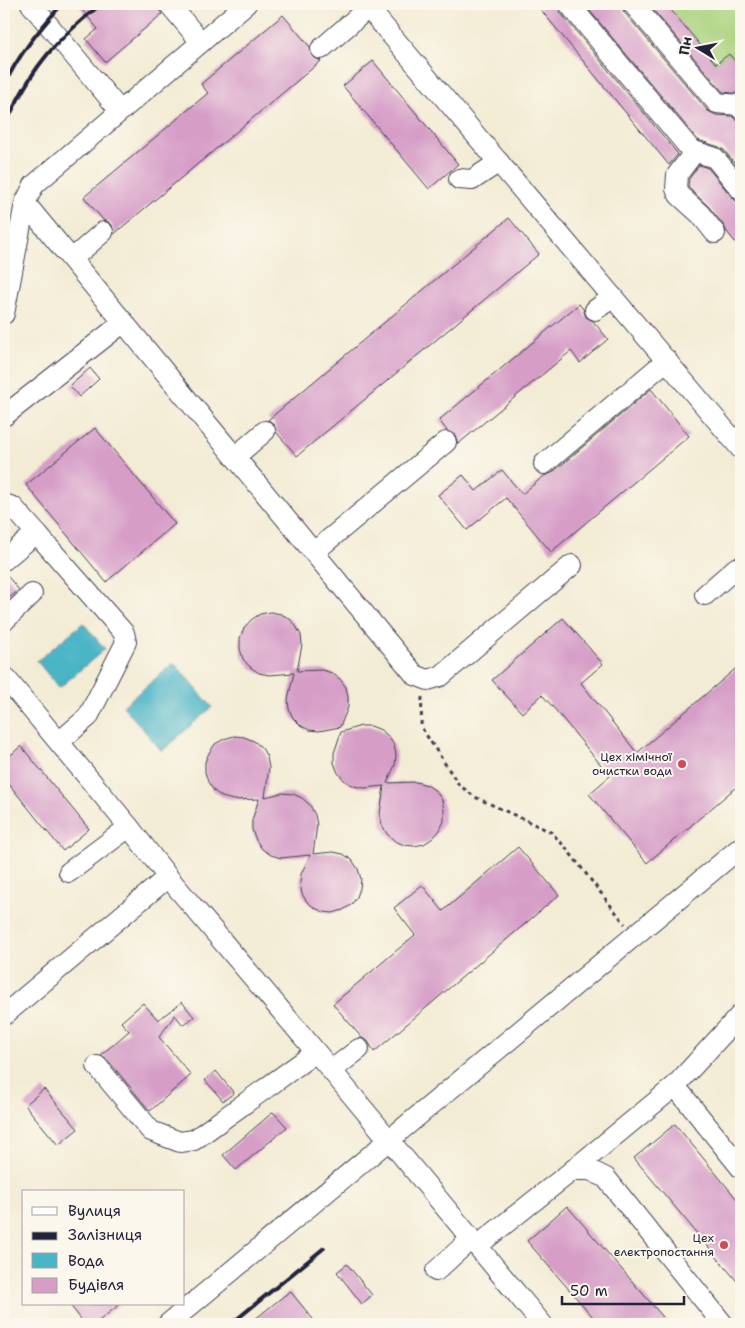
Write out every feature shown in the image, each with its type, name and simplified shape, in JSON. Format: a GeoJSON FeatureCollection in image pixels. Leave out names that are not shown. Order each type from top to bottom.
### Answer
{"type":"FeatureCollection","features":[{"type":"Feature","properties":{"kind":"lane"},"geometry":{"type":"LineString","coordinates":[[31,4],[120,111]]}},
{"type":"Feature","properties":{"kind":"lane"},"geometry":{"type":"LineString","coordinates":[[169,4],[201,42]]}},
{"type":"Feature","properties":{"kind":"lane"},"geometry":{"type":"LineString","coordinates":[[4,314],[25,203],[34,185],[246,4]]}},
{"type":"Feature","properties":{"kind":"lane"},"geometry":{"type":"LineString","coordinates":[[569,4],[691,150],[715,158],[741,190]]}},
{"type":"Feature","properties":{"kind":"lane"},"geometry":{"type":"LineString","coordinates":[[633,4],[717,103],[738,105],[741,109]]}},
{"type":"Feature","properties":{"kind":"lane"},"geometry":{"type":"LineString","coordinates":[[321,49],[367,6],[741,449]]}},
{"type":"Feature","properties":{"kind":"lane"},"geometry":{"type":"LineString","coordinates":[[691,150],[690,158],[677,175],[676,189],[679,195],[700,214],[715,233]]}},
{"type":"Feature","properties":{"kind":"lane"},"geometry":{"type":"LineString","coordinates":[[459,179],[472,180],[499,162]]}},
{"type":"Feature","properties":{"kind":"lane"},"geometry":{"type":"LineString","coordinates":[[25,203],[415,675],[428,680],[441,676],[572,565]]}},
{"type":"Feature","properties":{"kind":"lane"},"geometry":{"type":"LineString","coordinates":[[72,259],[103,232]]}},
{"type":"Feature","properties":{"kind":"lane"},"geometry":{"type":"LineString","coordinates":[[595,310],[613,297]]}},
{"type":"Feature","properties":{"kind":"lane"},"geometry":{"type":"LineString","coordinates":[[4,416],[124,322]]}},
{"type":"Feature","properties":{"kind":"lane"},"geometry":{"type":"LineString","coordinates":[[544,464],[667,360]]}},
{"type":"Feature","properties":{"kind":"lane"},"geometry":{"type":"LineString","coordinates":[[235,457],[266,431]]}},
{"type":"Feature","properties":{"kind":"lane"},"geometry":{"type":"LineString","coordinates":[[314,552],[446,442]]}},
{"type":"Feature","properties":{"kind":"lane"},"geometry":{"type":"LineString","coordinates":[[4,504],[13,507],[124,633],[126,642],[88,717],[58,742]]}},
{"type":"Feature","properties":{"kind":"lane"},"geometry":{"type":"LineString","coordinates":[[4,560],[29,539],[38,535]]}},
{"type":"Feature","properties":{"kind":"lane"},"geometry":{"type":"LineString","coordinates":[[705,595],[736,568],[741,574]]}},
{"type":"Feature","properties":{"kind":"lane"},"geometry":{"type":"LineString","coordinates":[[4,621],[32,594]]}},
{"type":"Feature","properties":{"kind":"lane"},"geometry":{"type":"LineString","coordinates":[[5,679],[542,1324]]}},
{"type":"Feature","properties":{"kind":"lane"},"geometry":{"type":"LineString","coordinates":[[69,872],[129,827]]}},
{"type":"Feature","properties":{"kind":"lane"},"geometry":{"type":"LineString","coordinates":[[168,1324],[741,847]]}},
{"type":"Feature","properties":{"kind":"lane"},"geometry":{"type":"LineString","coordinates":[[4,1015],[168,877]]}},
{"type":"Feature","properties":{"kind":"lane"},"geometry":{"type":"LineString","coordinates":[[436,1271],[573,1170],[675,1086],[741,1014]]}},
{"type":"Feature","properties":{"kind":"lane"},"geometry":{"type":"LineString","coordinates":[[332,1070],[359,1049]]}},
{"type":"Feature","properties":{"kind":"lane"},"geometry":{"type":"LineString","coordinates":[[97,1066],[151,1131],[180,1142],[194,1140],[316,1052]]}},
{"type":"Feature","properties":{"kind":"lane"},"geometry":{"type":"LineString","coordinates":[[675,1086],[741,1168]]}},
{"type":"Feature","properties":{"kind":"lane"},"geometry":{"type":"LineString","coordinates":[[573,1170],[590,1170],[606,1178],[723,1324]]}},
{"type":"Feature","properties":{"kind":"path"},"geometry":{"type":"LineString","coordinates":[[428,680],[421,700],[421,728],[460,785],[475,797],[551,832],[566,848],[634,936]]}},
{"type":"Feature","properties":{"kind":"green space"},"geometry":{"type":"Polygon","coordinates":[[[665,4],[741,4],[741,68],[729,53],[715,64],[665,4]]]}},
{"type":"Feature","properties":{"kind":"water"},"geometry":{"type":"Polygon","coordinates":[[[83,623],[105,649],[59,688],[37,661],[83,623]]]}},
{"type":"Feature","properties":{"kind":"water"},"geometry":{"type":"Polygon","coordinates":[[[174,663],[212,707],[162,751],[123,706],[174,663]]]}},
{"type":"Feature","properties":{"kind":"building"},"geometry":{"type":"Polygon","coordinates":[[[77,4],[155,4],[162,14],[105,62],[86,39],[98,29],[77,4]]]}},
{"type":"Feature","properties":{"kind":"building"},"geometry":{"type":"Polygon","coordinates":[[[536,4],[557,4],[560,12],[678,154],[669,165],[536,4]]]}},
{"type":"Feature","properties":{"kind":"building"},"geometry":{"type":"Polygon","coordinates":[[[584,4],[621,4],[624,12],[708,111],[716,115],[732,116],[736,120],[741,121],[741,171],[724,150],[698,140],[584,4]]]}},
{"type":"Feature","properties":{"kind":"building"},"geometry":{"type":"Polygon","coordinates":[[[648,4],[666,4],[716,64],[729,54],[741,68],[741,94],[723,92],[648,4]]]}},
{"type":"Feature","properties":{"kind":"building"},"geometry":{"type":"Polygon","coordinates":[[[283,15],[310,47],[312,56],[321,61],[114,234],[112,225],[103,220],[84,197],[208,93],[201,84],[283,15]]]}},
{"type":"Feature","properties":{"kind":"building"},"geometry":{"type":"Polygon","coordinates":[[[373,61],[458,164],[429,189],[343,86],[373,61]]]}},
{"type":"Feature","properties":{"kind":"building"},"geometry":{"type":"Polygon","coordinates":[[[699,165],[708,168],[732,197],[736,201],[741,202],[741,249],[709,207],[688,187],[689,179],[699,165]]]}},
{"type":"Feature","properties":{"kind":"building"},"geometry":{"type":"Polygon","coordinates":[[[509,218],[539,254],[297,456],[276,432],[274,424],[268,420],[509,218]]]}},
{"type":"Feature","properties":{"kind":"building"},"geometry":{"type":"Polygon","coordinates":[[[579,304],[586,317],[593,321],[608,339],[580,363],[571,351],[458,444],[455,435],[447,431],[439,420],[579,304]]]}},
{"type":"Feature","properties":{"kind":"building"},"geometry":{"type":"Polygon","coordinates":[[[90,368],[99,379],[79,397],[70,386],[90,368]]]}},
{"type":"Feature","properties":{"kind":"building"},"geometry":{"type":"Polygon","coordinates":[[[651,389],[689,436],[551,552],[506,498],[467,530],[438,495],[463,475],[476,491],[502,470],[522,494],[544,476],[552,473],[651,389]]]}},
{"type":"Feature","properties":{"kind":"building"},"geometry":{"type":"Polygon","coordinates":[[[95,428],[175,524],[106,582],[26,485],[95,428]]]}},
{"type":"Feature","properties":{"kind":"building"},"geometry":{"type":"Polygon","coordinates":[[[4,572],[19,590],[4,602],[4,572]]]}},
{"type":"Feature","properties":{"kind":"building"},"geometry":{"type":"Polygon","coordinates":[[[271,612],[281,614],[290,619],[301,635],[302,645],[297,671],[322,670],[332,673],[346,687],[348,707],[340,727],[319,731],[309,730],[300,725],[293,718],[289,709],[288,699],[294,673],[269,675],[259,673],[243,659],[240,649],[240,638],[244,628],[260,614],[271,612]]]}},
{"type":"Feature","properties":{"kind":"building","name":"Цех хімічної очистки води"},"geometry":{"type":"Polygon","coordinates":[[[563,618],[603,664],[581,683],[637,753],[741,664],[741,783],[647,863],[589,794],[610,776],[553,707],[542,695],[522,713],[492,680],[563,618]]]}},
{"type":"Feature","properties":{"kind":"building"},"geometry":{"type":"Polygon","coordinates":[[[361,726],[371,726],[381,730],[394,745],[395,765],[387,783],[416,782],[427,785],[436,791],[442,800],[444,821],[440,830],[424,844],[404,845],[395,841],[387,834],[382,825],[380,814],[384,786],[364,788],[354,786],[345,781],[338,773],[334,763],[334,753],[341,732],[361,726]]]}},
{"type":"Feature","properties":{"kind":"building"},"geometry":{"type":"Polygon","coordinates":[[[234,736],[254,741],[262,748],[267,757],[269,768],[265,797],[282,793],[293,794],[302,798],[310,805],[317,825],[313,854],[333,852],[343,854],[352,860],[358,869],[361,879],[357,897],[351,905],[333,913],[324,912],[307,902],[302,894],[300,884],[301,874],[310,855],[281,858],[271,855],[262,849],[252,830],[252,820],[259,799],[233,800],[222,797],[214,791],[208,782],[205,762],[215,744],[234,736]]]}},
{"type":"Feature","properties":{"kind":"building"},"geometry":{"type":"Polygon","coordinates":[[[21,746],[89,829],[63,851],[4,778],[4,761],[21,746]]]}},
{"type":"Feature","properties":{"kind":"building"},"geometry":{"type":"Polygon","coordinates":[[[518,847],[559,895],[374,1052],[368,1041],[362,1038],[333,1004],[415,935],[394,908],[422,885],[443,911],[518,847]]]}},
{"type":"Feature","properties":{"kind":"building"},"geometry":{"type":"Polygon","coordinates":[[[182,1002],[194,1017],[183,1025],[175,1015],[159,1037],[191,1075],[150,1111],[106,1058],[101,1055],[129,1031],[121,1022],[143,1003],[158,1020],[182,1002]]]}},
{"type":"Feature","properties":{"kind":"building"},"geometry":{"type":"Polygon","coordinates":[[[216,1071],[234,1093],[223,1101],[205,1080],[216,1071]]]}},
{"type":"Feature","properties":{"kind":"building"},"geometry":{"type":"Polygon","coordinates":[[[44,1089],[78,1129],[58,1145],[25,1105],[44,1089]]]}},
{"type":"Feature","properties":{"kind":"building"},"geometry":{"type":"Polygon","coordinates":[[[273,1112],[287,1127],[236,1170],[223,1155],[273,1112]]]}},
{"type":"Feature","properties":{"kind":"building","name":"Цех електропостання"},"geometry":{"type":"Polygon","coordinates":[[[675,1124],[741,1204],[741,1286],[634,1158],[675,1124]]]}},
{"type":"Feature","properties":{"kind":"building"},"geometry":{"type":"Polygon","coordinates":[[[567,1206],[669,1324],[599,1324],[527,1241],[567,1206]]]}},
{"type":"Feature","properties":{"kind":"building"},"geometry":{"type":"Polygon","coordinates":[[[347,1264],[372,1295],[362,1304],[337,1272],[347,1264]]]}},
{"type":"Feature","properties":{"kind":"building"},"geometry":{"type":"Polygon","coordinates":[[[290,1291],[317,1324],[249,1324],[290,1291]]]}},
{"type":"Feature","properties":{"kind":"building"},"geometry":{"type":"Polygon","coordinates":[[[71,1306],[118,1306],[95,1324],[85,1324],[71,1306]]]}},
{"type":"Feature","properties":{"kind":"railway"},"geometry":{"type":"LineString","coordinates":[[4,86],[22,53],[62,4]]}},
{"type":"Feature","properties":{"kind":"railway"},"geometry":{"type":"LineString","coordinates":[[4,127],[17,101],[43,60],[70,30],[101,4]]}},
{"type":"Feature","properties":{"kind":"railway"},"geometry":{"type":"LineString","coordinates":[[231,1324],[324,1248]]}},
{"type":"Feature","properties":{"kind":"place","name":"Цех хімічної очистки води"},"geometry":{"type":"Point","coordinates":[682,764]}},
{"type":"Feature","properties":{"kind":"place","name":"Цех електропостання"},"geometry":{"type":"Point","coordinates":[724,1245]}}]}
